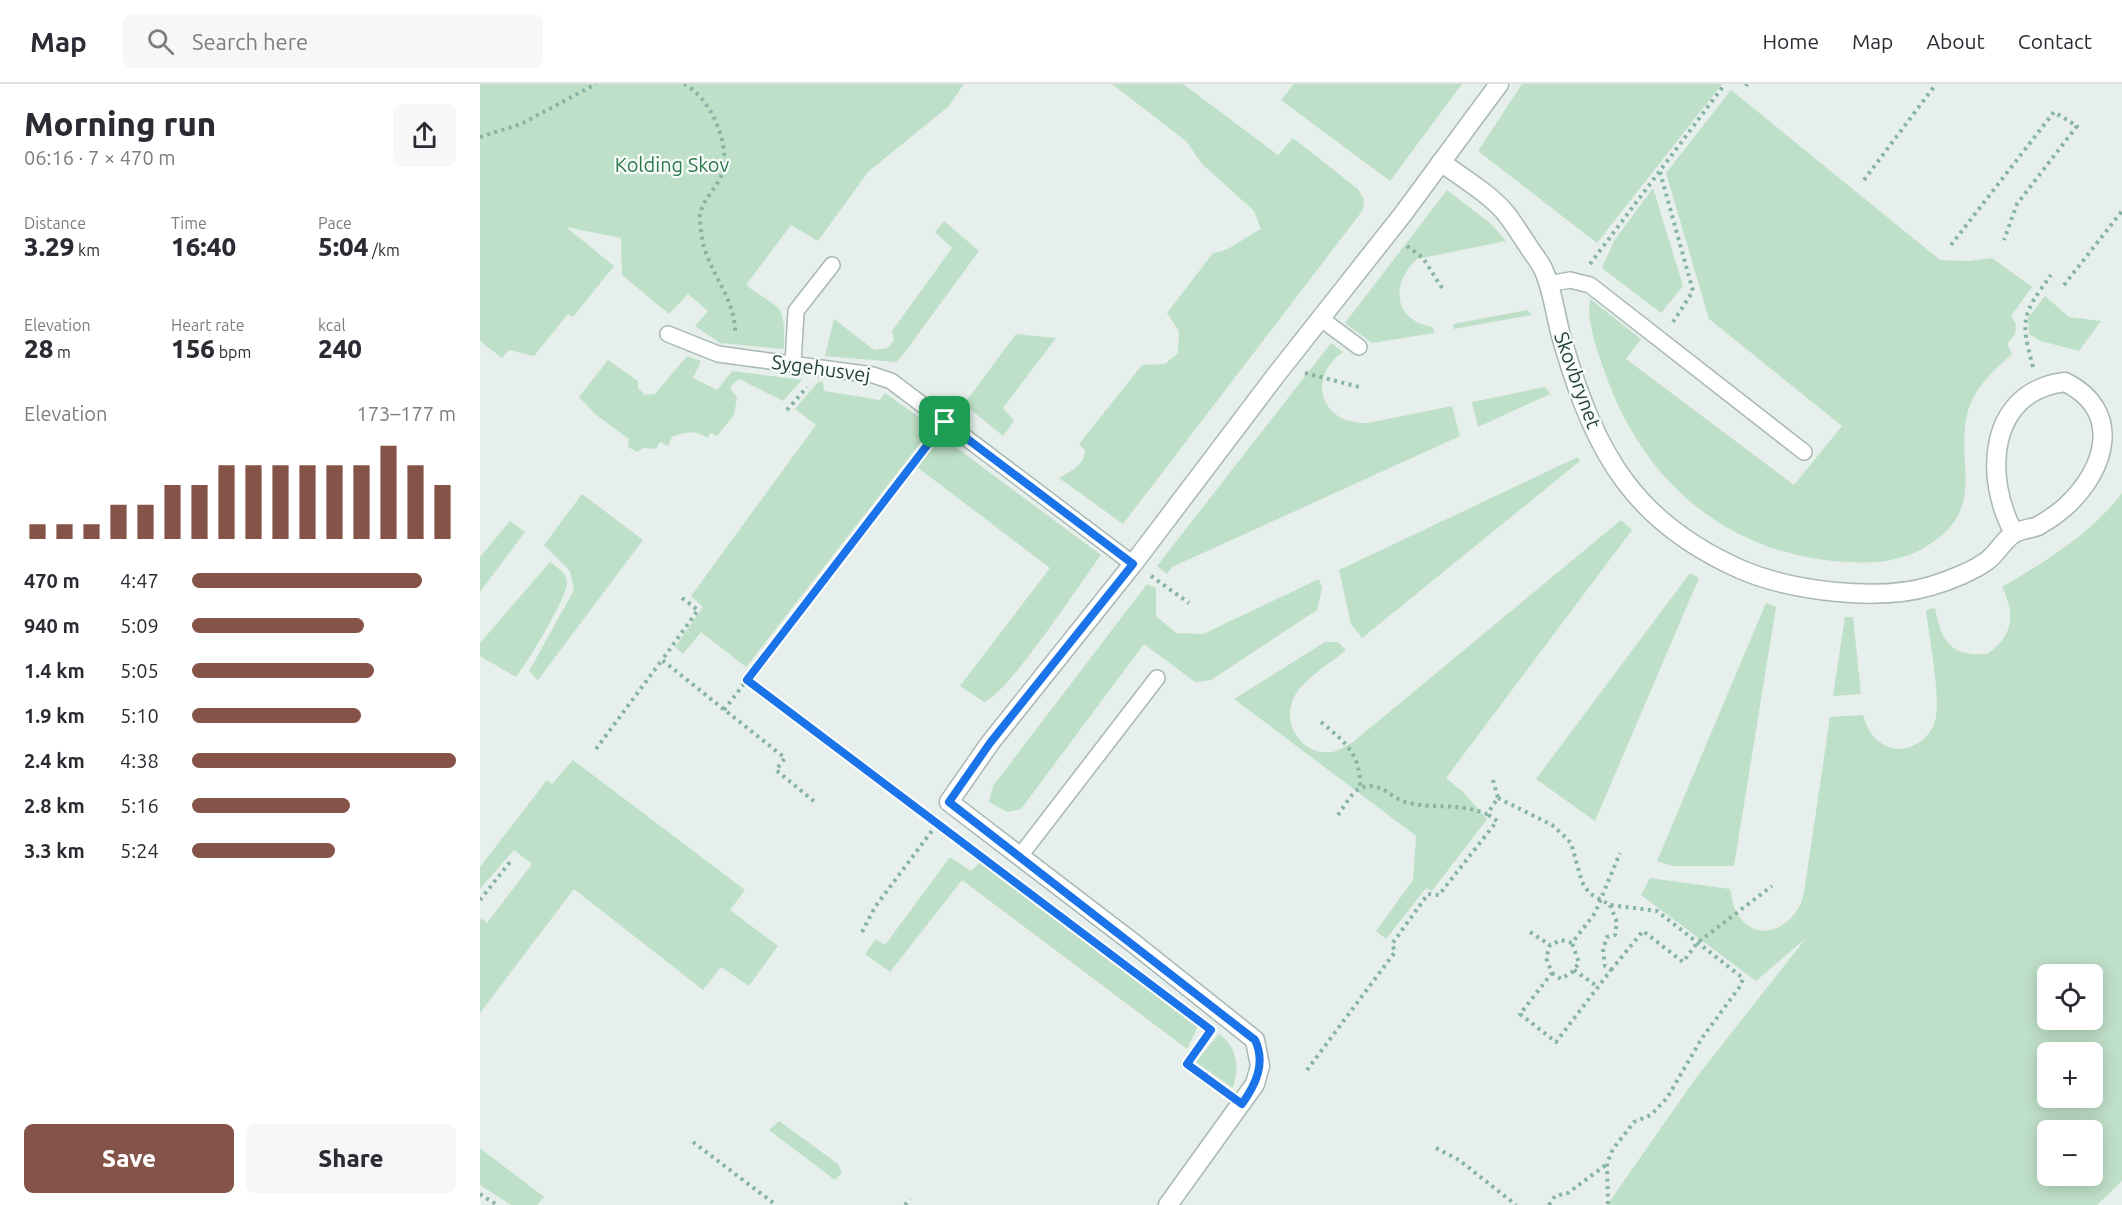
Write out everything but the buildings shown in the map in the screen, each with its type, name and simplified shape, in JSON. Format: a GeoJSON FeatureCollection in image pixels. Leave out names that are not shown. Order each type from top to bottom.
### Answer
{"type":"FeatureCollection","features":[{"type":"Feature","properties":{"kind":"street"},"geometry":{"type":"LineString","coordinates":[[1168,1205],[1242,1104],[1258,1075],[1259,1052],[1255,1040],[949,802],[990,743],[1133,563],[1499,84]]}},
{"type":"Feature","properties":{"kind":"street","name":"Skovbrynet"},"geometry":{"type":"LineString","coordinates":[[1441,162],[1503,209],[1543,269],[1564,346],[1587,416],[1618,474],[1642,504],[1674,533],[1710,555],[1783,585],[1819,591],[1888,592],[1930,586],[1987,561],[2014,533],[2038,526],[2063,508],[2085,485],[2108,448],[2104,412],[2097,402],[2077,387],[2065,382],[2039,388],[2017,402],[2002,424],[1997,454],[1998,481],[2006,519],[2014,533]]}},
{"type":"Feature","properties":{"kind":"lane"},"geometry":{"type":"LineString","coordinates":[[793,364],[796,311],[832,265]]}},
{"type":"Feature","properties":{"kind":"lane"},"geometry":{"type":"LineString","coordinates":[[1548,284],[1570,280],[1590,285],[1804,452]]}},
{"type":"Feature","properties":{"kind":"lane"},"geometry":{"type":"LineString","coordinates":[[1320,318],[1359,347]]}},
{"type":"Feature","properties":{"kind":"lane","name":"Sygehusvej"},"geometry":{"type":"LineString","coordinates":[[668,334],[718,354],[873,375],[891,381],[1133,563]]}},
{"type":"Feature","properties":{"kind":"lane"},"geometry":{"type":"LineString","coordinates":[[1020,856],[1157,678]]}},
{"type":"Feature","properties":{"kind":"path"},"geometry":{"type":"LineString","coordinates":[[480,137],[520,124],[596,84]]}},
{"type":"Feature","properties":{"kind":"path"},"geometry":{"type":"LineString","coordinates":[[684,84],[697,90],[713,115],[724,147],[723,172],[699,217],[705,252],[728,296],[735,324],[735,356]]}},
{"type":"Feature","properties":{"kind":"path"},"geometry":{"type":"LineString","coordinates":[[1577,281],[1725,84]]}},
{"type":"Feature","properties":{"kind":"path"},"geometry":{"type":"LineString","coordinates":[[1864,180],[1936,84]]}},
{"type":"Feature","properties":{"kind":"path"},"geometry":{"type":"LineString","coordinates":[[1951,245],[2054,112],[2077,126],[2017,204],[2004,240]]}},
{"type":"Feature","properties":{"kind":"path"},"geometry":{"type":"LineString","coordinates":[[1659,171],[1693,291],[1660,340]]}},
{"type":"Feature","properties":{"kind":"path"},"geometry":{"type":"LineString","coordinates":[[2064,285],[2122,211]]}},
{"type":"Feature","properties":{"kind":"path"},"geometry":{"type":"LineString","coordinates":[[1404,243],[1423,258],[1442,288]]}},
{"type":"Feature","properties":{"kind":"path"},"geometry":{"type":"LineString","coordinates":[[2039,388],[2024,323],[2028,306],[2051,275]]}},
{"type":"Feature","properties":{"kind":"path"},"geometry":{"type":"LineString","coordinates":[[1310,375],[1359,387]]}},
{"type":"Feature","properties":{"kind":"path"},"geometry":{"type":"LineString","coordinates":[[724,710],[945,422]]}},
{"type":"Feature","properties":{"kind":"path"},"geometry":{"type":"LineString","coordinates":[[1133,563],[1189,603]]}},
{"type":"Feature","properties":{"kind":"path"},"geometry":{"type":"LineString","coordinates":[[596,749],[698,610],[682,598]]}},
{"type":"Feature","properties":{"kind":"path"},"geometry":{"type":"LineString","coordinates":[[662,660],[786,758],[776,770],[816,803]]}},
{"type":"Feature","properties":{"kind":"path"},"geometry":{"type":"LineString","coordinates":[[747,680],[947,831]]}},
{"type":"Feature","properties":{"kind":"path"},"geometry":{"type":"LineString","coordinates":[[1321,722],[1345,742],[1361,769],[1360,788],[1338,815]]}},
{"type":"Feature","properties":{"kind":"path"},"geometry":{"type":"LineString","coordinates":[[1493,780],[1498,798],[1552,825],[1571,843],[1582,882],[1589,893],[1610,905],[1657,911],[1697,943],[1726,962],[1743,978],[1743,982],[1702,1038],[1667,1098],[1652,1115],[1634,1122],[1613,1149],[1607,1163],[1608,1205]]}},
{"type":"Feature","properties":{"kind":"path"},"geometry":{"type":"LineString","coordinates":[[1307,1070],[1395,952],[1392,944],[1428,894],[1439,895],[1497,821],[1468,806],[1445,807],[1404,801],[1372,786],[1360,788]]}},
{"type":"Feature","properties":{"kind":"path"},"geometry":{"type":"LineString","coordinates":[[1487,814],[1498,798]]}},
{"type":"Feature","properties":{"kind":"path"},"geometry":{"type":"LineString","coordinates":[[862,932],[876,907],[937,824]]}},
{"type":"Feature","properties":{"kind":"path"},"geometry":{"type":"LineString","coordinates":[[1572,943],[1601,900],[1620,853]]}},
{"type":"Feature","properties":{"kind":"path"},"geometry":{"type":"LineString","coordinates":[[480,900],[510,862]]}},
{"type":"Feature","properties":{"kind":"path"},"geometry":{"type":"LineString","coordinates":[[1552,973],[1520,1014],[1556,1042],[1642,931],[1683,962],[1697,943],[1772,886]]}},
{"type":"Feature","properties":{"kind":"path"},"geometry":{"type":"LineString","coordinates":[[1610,905],[1617,922],[1615,935],[1607,937],[1603,949],[1605,966],[1611,970]]}},
{"type":"Feature","properties":{"kind":"path"},"geometry":{"type":"LineString","coordinates":[[1530,933],[1550,945]]}},
{"type":"Feature","properties":{"kind":"path"},"geometry":{"type":"LineString","coordinates":[[1561,940],[1572,943],[1579,963],[1574,970],[1561,979],[1552,973],[1546,958],[1550,945],[1561,940]]}},
{"type":"Feature","properties":{"kind":"path"},"geometry":{"type":"LineString","coordinates":[[1574,970],[1598,987]]}},
{"type":"Feature","properties":{"kind":"path"},"geometry":{"type":"LineString","coordinates":[[1202,1023],[1211,1030],[1187,1064],[1242,1104]]}},
{"type":"Feature","properties":{"kind":"path"},"geometry":{"type":"LineString","coordinates":[[693,1142],[776,1205]]}},
{"type":"Feature","properties":{"kind":"path"},"geometry":{"type":"LineString","coordinates":[[1436,1148],[1459,1160],[1516,1205]]}},
{"type":"Feature","properties":{"kind":"path"},"geometry":{"type":"LineString","coordinates":[[1549,1205],[1555,1196],[1568,1193],[1607,1163]]}},
{"type":"Feature","properties":{"kind":"path"},"geometry":{"type":"LineString","coordinates":[[480,1194],[497,1205]]}},
{"type":"Feature","properties":{"kind":"path"},"geometry":{"type":"LineString","coordinates":[[905,1205],[910,1198]]}},
{"type":"Feature","properties":{"kind":"green space","name":"Kolding Skov"},"geometry":{"type":"Polygon","coordinates":[[[480,84],[964,84],[949,106],[868,172],[818,241],[791,225],[746,285],[774,304],[782,314],[784,349],[720,343],[695,326],[708,311],[688,294],[669,314],[622,275],[621,238],[566,227],[614,266],[573,317],[568,314],[534,356],[509,350],[502,358],[480,341],[480,84]]]}},
{"type":"Feature","properties":{"kind":"green space"},"geometry":{"type":"Polygon","coordinates":[[[1112,84],[1183,84],[1278,155],[1293,138],[1358,189],[1364,200],[1363,210],[1123,524],[1059,478],[1083,460],[1085,450],[1079,444],[1142,365],[1165,364],[1178,353],[1179,331],[1167,313],[1213,253],[1232,247],[1261,229],[1254,211],[1202,164],[1186,141],[1112,84]]]}},
{"type":"Feature","properties":{"kind":"green space"},"geometry":{"type":"Polygon","coordinates":[[[1294,84],[1462,84],[1390,181],[1281,100],[1294,84]]]}},
{"type":"Feature","properties":{"kind":"green space"},"geometry":{"type":"Polygon","coordinates":[[[1522,84],[1722,84],[1597,243],[1478,151],[1522,84]]]}},
{"type":"Feature","properties":{"kind":"green space"},"geometry":{"type":"Polygon","coordinates":[[[1731,90],[1940,260],[1969,261],[1992,258],[2032,287],[2011,316],[2016,324],[2015,334],[2007,344],[2012,354],[1980,387],[1968,411],[1964,449],[1966,484],[1964,500],[1958,516],[1946,531],[1916,552],[1882,561],[1834,561],[1793,554],[1755,541],[1721,524],[1690,501],[1663,474],[1639,443],[1620,408],[1604,370],[1591,325],[1590,299],[1641,339],[1626,359],[1794,485],[1842,426],[1709,319],[1666,173],[1731,90]]]}},
{"type":"Feature","properties":{"kind":"green space"},"geometry":{"type":"Polygon","coordinates":[[[1653,188],[1683,286],[1661,313],[1602,268],[1614,241],[1653,188]]]}},
{"type":"Feature","properties":{"kind":"green space"},"geometry":{"type":"Polygon","coordinates":[[[1447,190],[1491,224],[1506,241],[1417,259],[1402,279],[1400,300],[1403,309],[1410,317],[1433,327],[1434,333],[1372,343],[1345,323],[1447,190]]]}},
{"type":"Feature","properties":{"kind":"green space"},"geometry":{"type":"Polygon","coordinates":[[[944,221],[979,251],[902,356],[896,362],[825,356],[834,319],[874,350],[888,348],[894,340],[892,331],[952,248],[935,232],[944,221]]]}},
{"type":"Feature","properties":{"kind":"green space"},"geometry":{"type":"Polygon","coordinates":[[[2045,296],[2069,317],[2101,321],[2079,351],[2041,341],[2029,334],[2028,318],[2045,296]]]}},
{"type":"Feature","properties":{"kind":"green space"},"geometry":{"type":"Polygon","coordinates":[[[1527,310],[1532,315],[1454,329],[1453,324],[1527,310]]]}},
{"type":"Feature","properties":{"kind":"green space"},"geometry":{"type":"Polygon","coordinates":[[[1016,334],[1056,338],[1003,408],[1014,421],[1003,436],[964,404],[1016,334]]]}},
{"type":"Feature","properties":{"kind":"green space"},"geometry":{"type":"Polygon","coordinates":[[[1331,343],[1343,352],[1331,363],[1324,374],[1322,387],[1324,398],[1330,409],[1339,417],[1352,422],[1368,423],[1452,406],[1460,436],[1172,567],[1167,574],[1157,566],[1331,343]]]}},
{"type":"Feature","properties":{"kind":"green space"},"geometry":{"type":"Polygon","coordinates":[[[687,356],[701,361],[693,378],[717,390],[732,371],[802,380],[783,401],[739,379],[730,387],[737,398],[734,415],[717,436],[711,433],[707,438],[695,433],[686,433],[672,437],[668,446],[660,442],[656,449],[644,448],[637,452],[628,447],[629,439],[595,414],[579,397],[608,360],[638,381],[638,388],[645,395],[655,394],[687,356]]]}},
{"type":"Feature","properties":{"kind":"green space"},"geometry":{"type":"Polygon","coordinates":[[[819,381],[823,382],[824,391],[880,400],[885,393],[933,427],[746,667],[701,632],[683,654],[675,647],[703,607],[691,596],[816,425],[795,409],[819,381]]]}},
{"type":"Feature","properties":{"kind":"green space"},"geometry":{"type":"Polygon","coordinates":[[[1545,387],[1550,394],[1478,427],[1472,402],[1545,387]]]}},
{"type":"Feature","properties":{"kind":"green space"},"geometry":{"type":"Polygon","coordinates":[[[942,437],[1101,555],[1026,659],[1010,679],[984,702],[960,686],[1050,568],[917,467],[942,437]]]}},
{"type":"Feature","properties":{"kind":"green space"},"geometry":{"type":"Polygon","coordinates":[[[1578,457],[1580,461],[1362,638],[1351,624],[1339,570],[1578,457]]]}},
{"type":"Feature","properties":{"kind":"green space"},"geometry":{"type":"Polygon","coordinates":[[[2122,493],[2122,1181],[2097,1205],[1607,1205],[1696,1078],[1806,938],[1756,981],[1641,895],[1650,878],[1730,889],[1736,912],[1745,923],[1754,929],[1765,931],[1775,929],[1785,923],[1800,905],[1804,893],[1830,717],[1863,715],[1873,735],[1881,743],[1892,748],[1907,748],[1920,742],[1931,731],[1937,706],[1926,610],[1935,608],[1937,620],[1945,638],[1956,649],[1965,653],[1987,654],[2002,640],[2010,624],[2009,606],[2002,587],[2067,546],[2097,521],[2122,493]]]}},
{"type":"Feature","properties":{"kind":"green space"},"geometry":{"type":"Polygon","coordinates":[[[582,494],[643,540],[538,680],[529,671],[574,590],[570,571],[544,545],[582,494]]]}},
{"type":"Feature","properties":{"kind":"green space"},"geometry":{"type":"Polygon","coordinates":[[[1621,520],[1632,530],[1446,778],[1463,792],[1487,819],[1432,891],[1426,888],[1386,939],[1376,931],[1413,880],[1416,836],[1234,699],[1325,642],[1338,642],[1346,650],[1301,687],[1292,702],[1290,711],[1293,730],[1305,745],[1322,752],[1340,749],[1353,742],[1621,520]]]}},
{"type":"Feature","properties":{"kind":"green space"},"geometry":{"type":"Polygon","coordinates":[[[510,521],[525,532],[480,592],[480,557],[510,521]]]}},
{"type":"Feature","properties":{"kind":"green space"},"geometry":{"type":"Polygon","coordinates":[[[550,562],[565,576],[566,590],[546,630],[516,677],[480,656],[480,643],[550,562]]]}},
{"type":"Feature","properties":{"kind":"green space"},"geometry":{"type":"Polygon","coordinates":[[[1690,573],[1699,578],[1595,821],[1536,779],[1690,573]]]}},
{"type":"Feature","properties":{"kind":"green space"},"geometry":{"type":"Polygon","coordinates":[[[1319,579],[1322,588],[1317,610],[1211,680],[1195,682],[1144,644],[1021,809],[1007,812],[989,802],[993,786],[1147,584],[1156,588],[1156,616],[1176,633],[1203,634],[1319,579]]]}},
{"type":"Feature","properties":{"kind":"green space"},"geometry":{"type":"Polygon","coordinates":[[[1766,603],[1776,607],[1734,866],[1672,866],[1657,861],[1766,603]]]}},
{"type":"Feature","properties":{"kind":"green space"},"geometry":{"type":"Polygon","coordinates":[[[1845,617],[1853,617],[1861,694],[1833,696],[1845,617]]]}},
{"type":"Feature","properties":{"kind":"green space"},"geometry":{"type":"Polygon","coordinates":[[[573,760],[745,890],[730,910],[778,946],[749,986],[721,967],[703,990],[574,889],[480,1013],[480,921],[482,918],[487,923],[532,864],[514,850],[480,889],[480,867],[547,780],[552,784],[573,760]]]}},
{"type":"Feature","properties":{"kind":"green space"},"geometry":{"type":"Polygon","coordinates":[[[950,857],[971,871],[981,861],[1198,1026],[1187,1049],[962,880],[890,972],[865,954],[876,939],[885,945],[950,857]]]}},
{"type":"Feature","properties":{"kind":"green space"},"geometry":{"type":"Polygon","coordinates":[[[1219,1034],[1230,1045],[1235,1058],[1236,1072],[1233,1088],[1196,1062],[1219,1034]]]}},
{"type":"Feature","properties":{"kind":"green space"},"geometry":{"type":"Polygon","coordinates":[[[779,1121],[838,1164],[842,1172],[835,1180],[769,1130],[779,1121]]]}},
{"type":"Feature","properties":{"kind":"green space"},"geometry":{"type":"Polygon","coordinates":[[[480,1148],[544,1197],[537,1205],[511,1205],[480,1185],[480,1148]]]}},
{"type":"Feature","properties":{"kind":"route"},"geometry":{"type":"LineString","coordinates":[[945,422],[1133,564],[990,743],[949,802],[1132,942],[1255,1040],[1258,1046],[1260,1066],[1255,1084],[1242,1104],[1187,1064],[1211,1030],[747,680],[945,422]]}}]}
